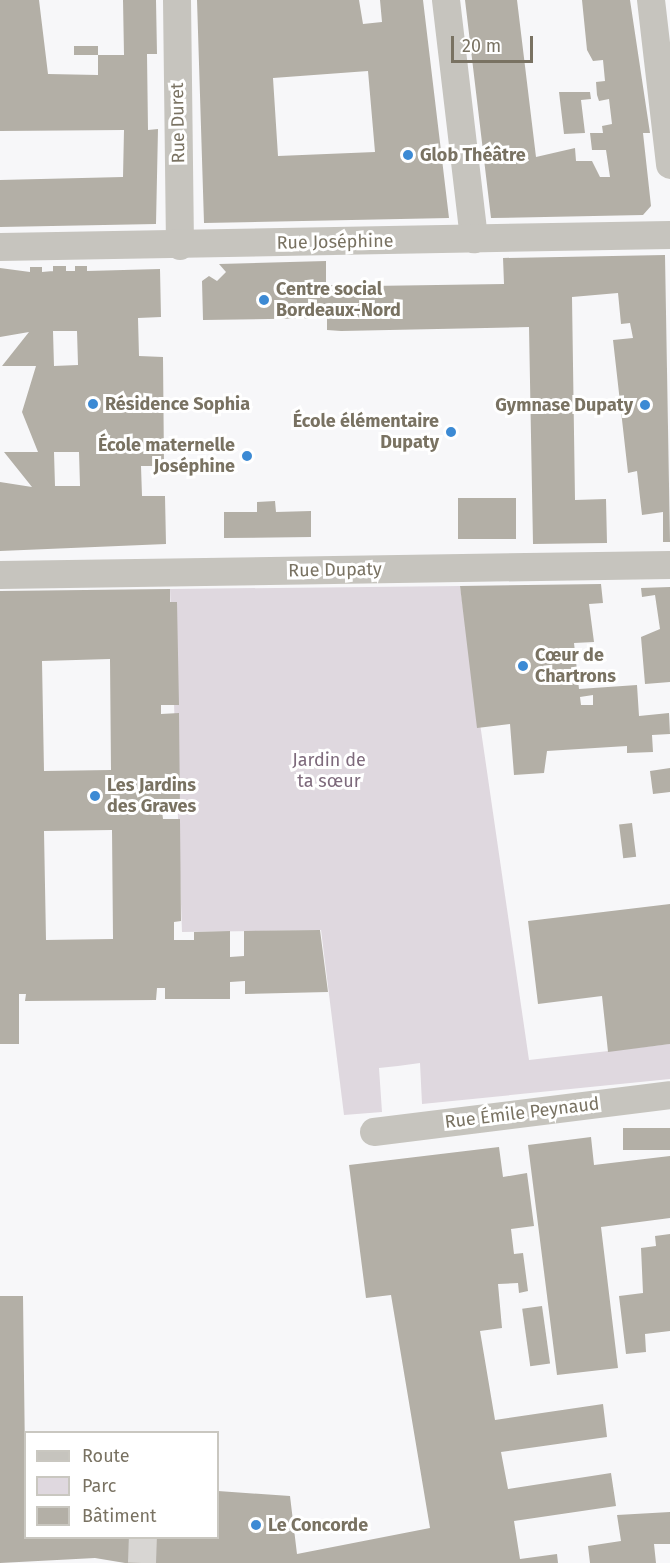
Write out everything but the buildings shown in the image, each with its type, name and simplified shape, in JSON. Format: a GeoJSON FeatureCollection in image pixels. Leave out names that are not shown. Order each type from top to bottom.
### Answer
{"type":"FeatureCollection","features":[{"type":"Feature","properties":{"kind":"street","name":"Rue Duret"},"geometry":{"type":"LineString","coordinates":[[177,0],[180,246]]}},
{"type":"Feature","properties":{"kind":"street"},"geometry":{"type":"LineString","coordinates":[[446,0],[474,239]]}},
{"type":"Feature","properties":{"kind":"street"},"geometry":{"type":"LineString","coordinates":[[651,0],[670,165]]}},
{"type":"Feature","properties":{"kind":"street","name":"Rue Joséphine"},"geometry":{"type":"LineString","coordinates":[[0,247],[180,246],[670,235]]}},
{"type":"Feature","properties":{"kind":"street","name":"Rue Dupaty"},"geometry":{"type":"LineString","coordinates":[[0,575],[670,565]]}},
{"type":"Feature","properties":{"kind":"street","name":"Rue Émile Peynaud"},"geometry":{"type":"LineString","coordinates":[[374,1131],[670,1095]]}},
{"type":"Feature","properties":{"kind":"green space","name":"Jardin de ta sœur"},"geometry":{"type":"Polygon","coordinates":[[[460,586],[529,1060],[670,1044],[670,1079],[422,1104],[420,1063],[379,1068],[382,1112],[344,1115],[321,930],[182,932],[170,589],[460,586]]]}},
{"type":"Feature","properties":{"kind":"tunnel"},"geometry":{"type":"LineString","coordinates":[[142,1563],[143,1539]]}},
{"type":"Feature","properties":{"kind":"place","name":"Glob Théâtre"},"geometry":{"type":"Point","coordinates":[408,155]}},
{"type":"Feature","properties":{"kind":"place","name":"Centre social Bordeaux-Nord"},"geometry":{"type":"Point","coordinates":[264,300]}},
{"type":"Feature","properties":{"kind":"place","name":"Résidence Sophia"},"geometry":{"type":"Point","coordinates":[93,404]}},
{"type":"Feature","properties":{"kind":"place","name":"Gymnase Dupaty"},"geometry":{"type":"Point","coordinates":[645,405]}},
{"type":"Feature","properties":{"kind":"place","name":"École élémentaire Dupaty"},"geometry":{"type":"Point","coordinates":[451,432]}},
{"type":"Feature","properties":{"kind":"place","name":"École maternelle Joséphine"},"geometry":{"type":"Point","coordinates":[247,456]}},
{"type":"Feature","properties":{"kind":"place","name":"Cœur de Chartrons"},"geometry":{"type":"Point","coordinates":[523,666]}},
{"type":"Feature","properties":{"kind":"place","name":"Les Jardins des Graves"},"geometry":{"type":"Point","coordinates":[95,796]}},
{"type":"Feature","properties":{"kind":"place","name":"Le Concorde"},"geometry":{"type":"Point","coordinates":[256,1525]}}]}
